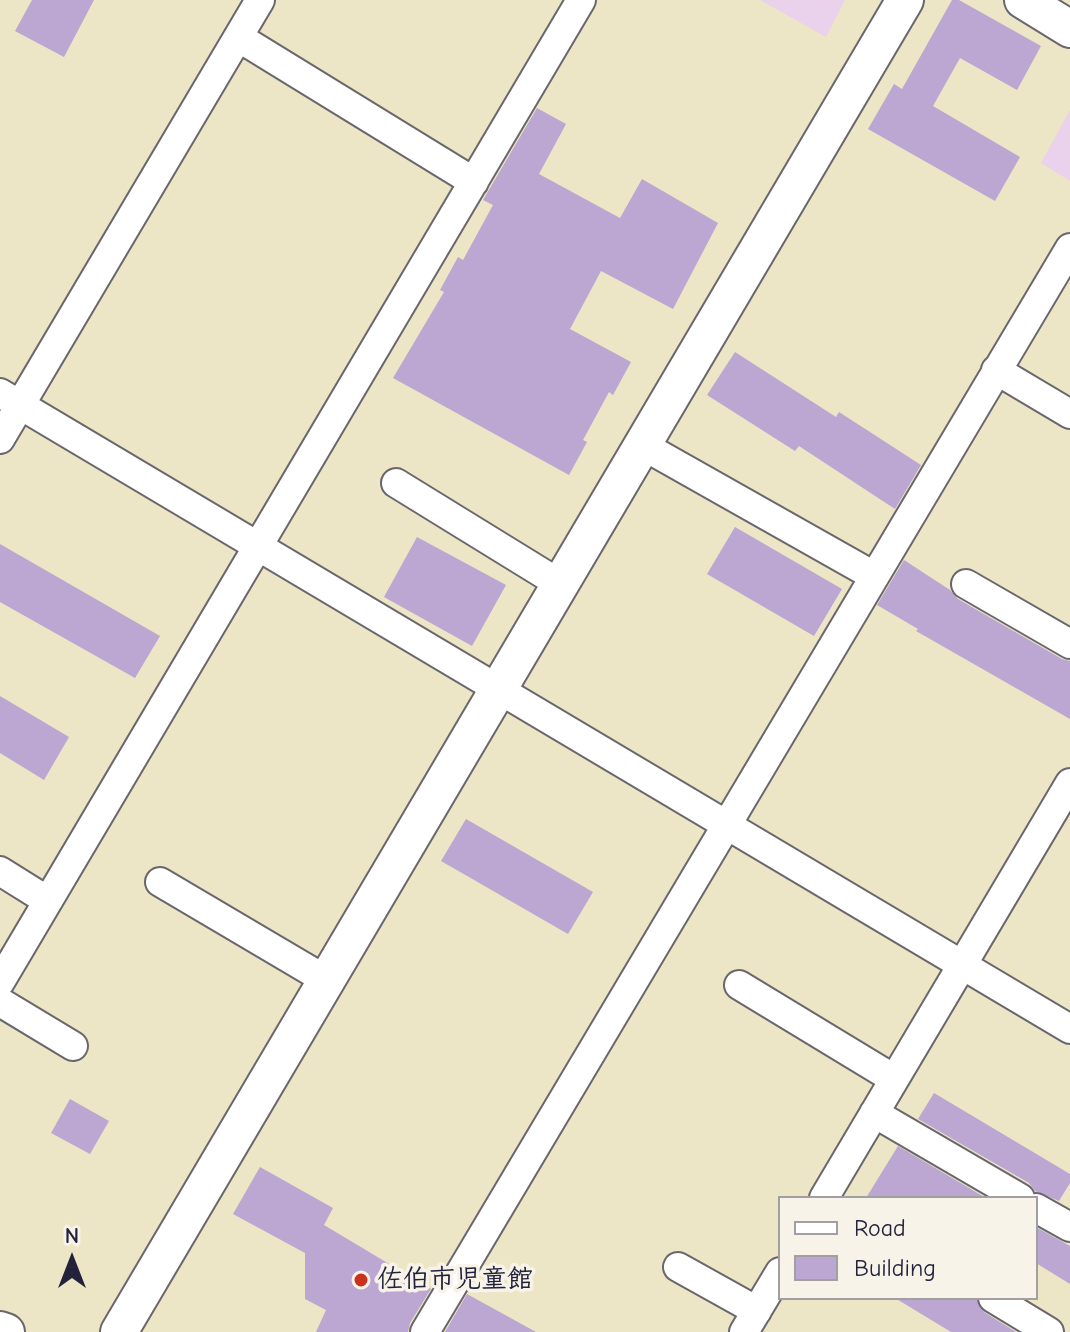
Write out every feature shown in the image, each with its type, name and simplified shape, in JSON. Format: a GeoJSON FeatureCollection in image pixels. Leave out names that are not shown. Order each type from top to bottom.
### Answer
{"type":"FeatureCollection","features":[{"type":"Feature","properties":{"kind":"street"},"geometry":{"type":"LineString","coordinates":[[0,439],[10,399],[260,0]]}},
{"type":"Feature","properties":{"kind":"street"},"geometry":{"type":"LineString","coordinates":[[119,1332],[905,0]]}},
{"type":"Feature","properties":{"kind":"street"},"geometry":{"type":"LineString","coordinates":[[1023,0],[1070,29]]}},
{"type":"Feature","properties":{"kind":"street"},"geometry":{"type":"LineString","coordinates":[[0,982],[474,182],[573,3]]}},
{"type":"Feature","properties":{"kind":"street"},"geometry":{"type":"LineString","coordinates":[[238,37],[474,182]]}},
{"type":"Feature","properties":{"kind":"street"},"geometry":{"type":"LineString","coordinates":[[425,1332],[1070,248]]}},
{"type":"Feature","properties":{"kind":"street"},"geometry":{"type":"LineString","coordinates":[[996,370],[1070,414]]}},
{"type":"Feature","properties":{"kind":"street"},"geometry":{"type":"LineString","coordinates":[[10,399],[1070,1029]]}},
{"type":"Feature","properties":{"kind":"street"},"geometry":{"type":"LineString","coordinates":[[642,445],[874,576]]}},
{"type":"Feature","properties":{"kind":"street"},"geometry":{"type":"LineString","coordinates":[[396,483],[560,584]]}},
{"type":"Feature","properties":{"kind":"street"},"geometry":{"type":"LineString","coordinates":[[966,584],[1070,644]]}},
{"type":"Feature","properties":{"kind":"street"},"geometry":{"type":"LineString","coordinates":[[827,1196],[1070,783]]}},
{"type":"Feature","properties":{"kind":"street"},"geometry":{"type":"LineString","coordinates":[[0,871],[48,901]]}},
{"type":"Feature","properties":{"kind":"street"},"geometry":{"type":"LineString","coordinates":[[160,882],[326,980]]}},
{"type":"Feature","properties":{"kind":"street"},"geometry":{"type":"LineString","coordinates":[[739,985],[894,1079]]}},
{"type":"Feature","properties":{"kind":"street"},"geometry":{"type":"LineString","coordinates":[[0,1002],[73,1046]]}},
{"type":"Feature","properties":{"kind":"street"},"geometry":{"type":"LineString","coordinates":[[874,1113],[1017,1196]]}},
{"type":"Feature","properties":{"kind":"street"},"geometry":{"type":"LineString","coordinates":[[1038,1209],[1070,1227]]}},
{"type":"Feature","properties":{"kind":"street"},"geometry":{"type":"LineString","coordinates":[[678,1267],[750,1321],[778,1275]]}},
{"type":"Feature","properties":{"kind":"street"},"geometry":{"type":"LineString","coordinates":[[996,1300],[1049,1332]]}},
{"type":"Feature","properties":{"kind":"street"},"geometry":{"type":"LineString","coordinates":[[1065,1332],[1070,1324]]}},
{"type":"Feature","properties":{"kind":"street"},"geometry":{"type":"LineString","coordinates":[[0,1330],[6,1332]]}},
{"type":"Feature","properties":{"kind":"shaded area"},"geometry":{"type":"Polygon","coordinates":[[[760,0],[845,0],[826,37],[760,0]]]}},
{"type":"Feature","properties":{"kind":"shaded area"},"geometry":{"type":"Polygon","coordinates":[[[1070,110],[1070,181],[1041,163],[1070,110]]]}},
{"type":"Feature","properties":{"kind":"building"},"geometry":{"type":"Polygon","coordinates":[[[32,0],[94,0],[64,57],[15,31],[32,0]]]}},
{"type":"Feature","properties":{"kind":"building"},"geometry":{"type":"Polygon","coordinates":[[[952,0],[959,0],[1041,46],[1017,90],[960,58],[933,106],[1020,157],[995,201],[868,129],[894,84],[902,89],[952,0]]]}},
{"type":"Feature","properties":{"kind":"building"},"geometry":{"type":"Polygon","coordinates":[[[537,108],[566,124],[539,174],[620,218],[642,179],[718,223],[673,309],[601,271],[570,329],[631,362],[613,395],[609,392],[583,440],[587,442],[569,475],[393,378],[444,292],[440,290],[458,257],[463,260],[493,205],[483,200],[537,108]]]}},
{"type":"Feature","properties":{"kind":"building"},"geometry":{"type":"Polygon","coordinates":[[[735,352],[836,417],[839,412],[921,465],[895,509],[799,446],[795,451],[707,395],[735,352]]]}},
{"type":"Feature","properties":{"kind":"building"},"geometry":{"type":"Polygon","coordinates":[[[735,527],[842,589],[814,636],[707,574],[735,527]]]}},
{"type":"Feature","properties":{"kind":"building"},"geometry":{"type":"Polygon","coordinates":[[[417,537],[506,585],[472,646],[384,597],[417,537]]]}},
{"type":"Feature","properties":{"kind":"building"},"geometry":{"type":"Polygon","coordinates":[[[0,544],[160,636],[135,678],[0,602],[0,544]]]}},
{"type":"Feature","properties":{"kind":"building"},"geometry":{"type":"Polygon","coordinates":[[[904,560],[950,590],[958,599],[1070,661],[1070,719],[916,631],[918,629],[877,605],[904,560]]]}},
{"type":"Feature","properties":{"kind":"building"},"geometry":{"type":"Polygon","coordinates":[[[0,696],[69,737],[44,780],[0,753],[0,696]]]}},
{"type":"Feature","properties":{"kind":"building"},"geometry":{"type":"Polygon","coordinates":[[[466,819],[593,892],[568,934],[441,861],[466,819]]]}},
{"type":"Feature","properties":{"kind":"building"},"geometry":{"type":"Polygon","coordinates":[[[934,1093],[1070,1174],[1070,1183],[1059,1201],[1035,1191],[1029,1183],[918,1119],[934,1093]]]}},
{"type":"Feature","properties":{"kind":"building"},"geometry":{"type":"Polygon","coordinates":[[[70,1099],[109,1121],[90,1154],[51,1133],[70,1099]]]}},
{"type":"Feature","properties":{"kind":"building"},"geometry":{"type":"Polygon","coordinates":[[[898,1146],[983,1196],[867,1196],[898,1146]]]}},
{"type":"Feature","properties":{"kind":"building","name":"佐伯市児童館"},"geometry":{"type":"Polygon","coordinates":[[[260,1167],[333,1208],[324,1225],[431,1289],[410,1323],[408,1332],[316,1332],[326,1310],[305,1299],[305,1253],[233,1214],[260,1167]]]}},
{"type":"Feature","properties":{"kind":"building"},"geometry":{"type":"Polygon","coordinates":[[[1038,1228],[1070,1246],[1070,1284],[1038,1264],[1038,1228]]]}},
{"type":"Feature","properties":{"kind":"building"},"geometry":{"type":"Polygon","coordinates":[[[467,1294],[536,1332],[445,1332],[467,1294]]]}},
{"type":"Feature","properties":{"kind":"building"},"geometry":{"type":"Polygon","coordinates":[[[898,1300],[977,1300],[984,1312],[1016,1332],[951,1332],[898,1300]]]}},
{"type":"Feature","properties":{"kind":"place","name":"佐伯市児童館"},"geometry":{"type":"Point","coordinates":[361,1280]}}]}
